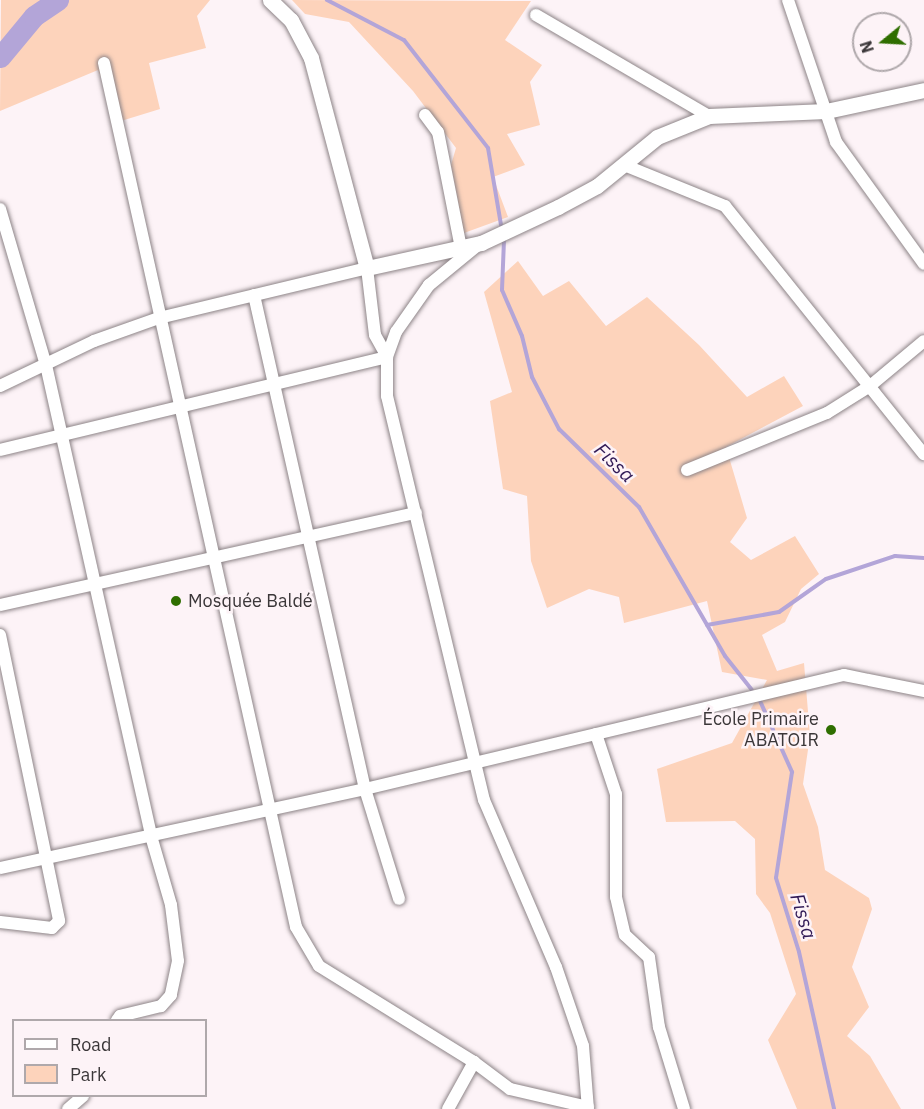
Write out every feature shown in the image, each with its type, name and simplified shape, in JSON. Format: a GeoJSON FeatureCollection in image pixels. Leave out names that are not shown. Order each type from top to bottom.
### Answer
{"type":"FeatureCollection","features":[{"type":"Feature","properties":{"kind":"street"},"geometry":{"type":"LineString","coordinates":[[270,0],[291,20],[311,58],[367,268],[375,335],[387,357]]}},
{"type":"Feature","properties":{"kind":"street"},"geometry":{"type":"LineString","coordinates":[[788,0],[836,142],[854,171],[924,264]]}},
{"type":"Feature","properties":{"kind":"street"},"geometry":{"type":"LineString","coordinates":[[536,15],[709,116]]}},
{"type":"Feature","properties":{"kind":"street"},"geometry":{"type":"LineString","coordinates":[[104,63],[268,811],[296,927],[319,966],[474,1062],[510,1089],[588,1108],[583,1046],[572,1012],[556,967],[484,800],[387,396],[387,357],[396,332],[429,285],[481,243]]}},
{"type":"Feature","properties":{"kind":"street"},"geometry":{"type":"LineString","coordinates":[[0,386],[94,341],[159,318],[481,243],[558,207],[624,165],[657,137],[709,116],[826,111],[924,90]]}},
{"type":"Feature","properties":{"kind":"street"},"geometry":{"type":"LineString","coordinates":[[425,115],[438,132],[461,248]]}},
{"type":"Feature","properties":{"kind":"street"},"geometry":{"type":"LineString","coordinates":[[624,165],[726,206],[924,454]]}},
{"type":"Feature","properties":{"kind":"street"},"geometry":{"type":"LineString","coordinates":[[0,209],[46,365],[151,836],[171,905],[178,961],[171,995],[161,1006],[120,1016],[118,1019]]}},
{"type":"Feature","properties":{"kind":"street"},"geometry":{"type":"LineString","coordinates":[[254,295],[365,789],[399,899]]}},
{"type":"Feature","properties":{"kind":"street"},"geometry":{"type":"LineString","coordinates":[[687,470],[827,413],[870,386],[924,341]]}},
{"type":"Feature","properties":{"kind":"street"},"geometry":{"type":"LineString","coordinates":[[0,450],[387,357]]}},
{"type":"Feature","properties":{"kind":"street"},"geometry":{"type":"LineString","coordinates":[[0,605],[213,561],[416,513]]}},
{"type":"Feature","properties":{"kind":"street"},"geometry":{"type":"LineString","coordinates":[[0,635],[59,921],[52,928],[0,922]]}},
{"type":"Feature","properties":{"kind":"street"},"geometry":{"type":"LineString","coordinates":[[0,868],[48,860],[365,789],[844,675],[924,691]]}},
{"type":"Feature","properties":{"kind":"street"},"geometry":{"type":"LineString","coordinates":[[596,734],[616,794],[616,897],[626,935],[649,957],[659,1027],[684,1109]]}},
{"type":"Feature","properties":{"kind":"street"},"geometry":{"type":"LineString","coordinates":[[448,1109],[474,1062]]}},
{"type":"Feature","properties":{"kind":"street"},"geometry":{"type":"LineString","coordinates":[[68,1109],[81,1097]]}},
{"type":"Feature","properties":{"kind":"green space"},"geometry":{"type":"Polygon","coordinates":[[[1,0],[210,0],[197,16],[206,48],[149,63],[160,109],[121,121],[98,70],[0,111],[1,0]]]}},
{"type":"Feature","properties":{"kind":"green space"},"geometry":{"type":"Polygon","coordinates":[[[292,0],[531,1],[505,40],[542,65],[530,82],[540,125],[507,134],[525,165],[493,177],[508,217],[464,233],[451,165],[456,148],[413,91],[349,22],[305,14],[292,0]]]}},
{"type":"Feature","properties":{"kind":"green space"},"geometry":{"type":"Polygon","coordinates":[[[518,261],[543,296],[569,281],[606,326],[647,297],[699,345],[747,397],[784,376],[803,406],[726,447],[747,518],[730,542],[751,560],[795,536],[819,574],[801,589],[785,622],[762,635],[777,671],[804,663],[810,736],[803,784],[818,827],[825,870],[869,898],[872,909],[852,967],[869,1007],[847,1036],[870,1056],[901,1109],[797,1109],[768,1040],[796,994],[770,913],[756,894],[755,839],[735,821],[666,822],[657,769],[732,743],[767,680],[722,672],[707,601],[624,623],[619,597],[589,589],[547,608],[531,561],[527,496],[503,489],[490,401],[512,392],[484,292],[518,261]]]}},
{"type":"Feature","properties":{"kind":"waterway"},"geometry":{"type":"LineString","coordinates":[[0,57],[34,16],[58,0]]}},
{"type":"Feature","properties":{"kind":"waterway","name":"Fissa"},"geometry":{"type":"LineString","coordinates":[[327,0],[404,40],[488,148],[501,225]]}},
{"type":"Feature","properties":{"kind":"waterway","name":"Fissa"},"geometry":{"type":"LineString","coordinates":[[504,240],[502,290],[522,336],[532,377],[559,429],[639,507],[725,656],[752,690]]}},
{"type":"Feature","properties":{"kind":"waterway"},"geometry":{"type":"LineString","coordinates":[[707,625],[779,612],[826,579],[895,556],[924,558]]}},
{"type":"Feature","properties":{"kind":"waterway","name":"Fissa"},"geometry":{"type":"LineString","coordinates":[[760,701],[792,772],[776,878],[799,952],[834,1109]]}},
{"type":"Feature","properties":{"kind":"place","name":"Mosquée Baldé"},"geometry":{"type":"Point","coordinates":[176,601]}},
{"type":"Feature","properties":{"kind":"place","name":"École Primaire ABATOIR"},"geometry":{"type":"Point","coordinates":[831,730]}}]}
